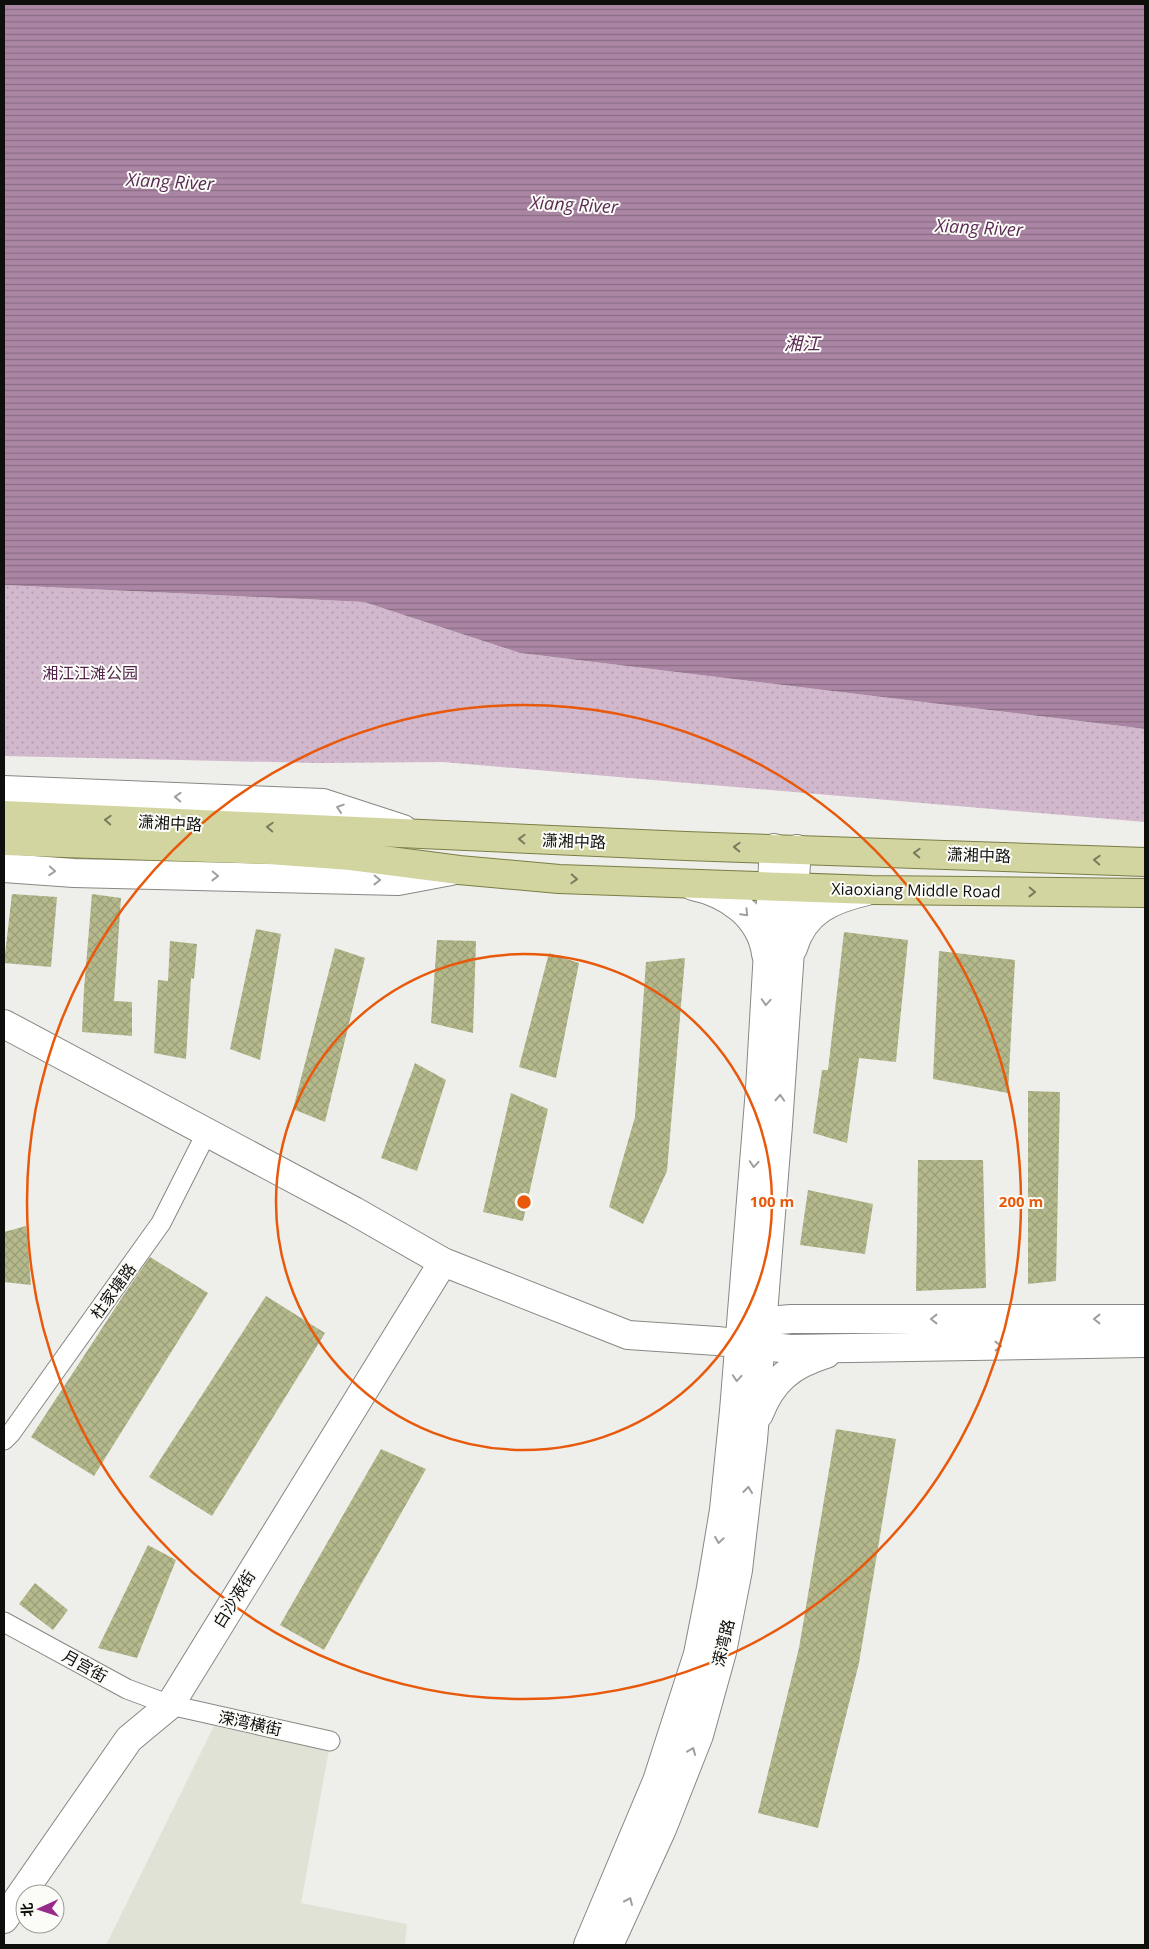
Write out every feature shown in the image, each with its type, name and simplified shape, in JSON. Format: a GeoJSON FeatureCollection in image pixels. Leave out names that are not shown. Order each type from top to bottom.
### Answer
{"type":"FeatureCollection","features":[{"type":"Feature","properties":{"kind":"main road"},"geometry":{"type":"LineString","coordinates":[[4,790],[323,803],[419,834]]}},
{"type":"Feature","properties":{"kind":"main road","name":"潇湘中路"},"geometry":{"type":"LineString","coordinates":[[4,815],[353,844],[459,870],[560,879],[686,884]]}},
{"type":"Feature","properties":{"kind":"main road","name":"潇湘中路"},"geometry":{"type":"LineString","coordinates":[[4,841],[269,850],[353,844],[419,834],[1145,862]]}},
{"type":"Feature","properties":{"kind":"main road"},"geometry":{"type":"LineString","coordinates":[[751,1334],[785,849]]}},
{"type":"Feature","properties":{"kind":"main road"},"geometry":{"type":"LineString","coordinates":[[4,868],[74,873],[398,881],[459,870]]}},
{"type":"Feature","properties":{"kind":"main road"},"geometry":{"type":"LineString","coordinates":[[686,884],[706,888],[740,907],[753,922],[766,950],[778,968]]}},
{"type":"Feature","properties":{"kind":"main road","name":"Xiaoxiang Middle Road"},"geometry":{"type":"LineString","coordinates":[[686,884],[872,890],[1145,894]]}},
{"type":"Feature","properties":{"kind":"main road"},"geometry":{"type":"LineString","coordinates":[[588,1945],[657,1782],[698,1654],[724,1510],[734,1411],[767,1262],[778,968],[808,919],[824,906],[841,897],[872,890]]}},
{"type":"Feature","properties":{"kind":"main road"},"geometry":{"type":"LineString","coordinates":[[4,1024],[354,1211],[443,1262],[628,1335],[717,1341],[821,1320],[1145,1319]]}},
{"type":"Feature","properties":{"kind":"main road","name":"白沙液街"},"geometry":{"type":"LineString","coordinates":[[4,1919],[129,1738],[170,1705],[443,1262]]}},
{"type":"Feature","properties":{"kind":"main road"},"geometry":{"type":"LineString","coordinates":[[767,1262],[772,1290],[780,1306],[789,1313],[821,1320]]}},
{"type":"Feature","properties":{"kind":"main road"},"geometry":{"type":"LineString","coordinates":[[751,1334],[790,1350],[1145,1343]]}},
{"type":"Feature","properties":{"kind":"main road","name":"溁湾路"},"geometry":{"type":"LineString","coordinates":[[609,1945],[662,1829],[699,1735],[722,1652],[738,1570],[753,1440],[751,1334]]}},
{"type":"Feature","properties":{"kind":"main road"},"geometry":{"type":"LineString","coordinates":[[753,1440],[758,1416],[767,1395],[784,1374],[800,1365],[844,1349]]}},
{"type":"Feature","properties":{"kind":"street","name":"杜家塘路"},"geometry":{"type":"LineString","coordinates":[[4,1440],[11,1433],[161,1223],[207,1132]]}},
{"type":"Feature","properties":{"kind":"street","name":"月宫街"},"geometry":{"type":"LineString","coordinates":[[4,1622],[127,1689],[170,1705]]}},
{"type":"Feature","properties":{"kind":"street","name":"溁湾横街"},"geometry":{"type":"LineString","coordinates":[[170,1705],[330,1741]]}},
{"type":"Feature","properties":{"kind":"shaded area"},"geometry":{"type":"Polygon","coordinates":[[[214,1726],[329,1750],[301,1903],[407,1924],[405,1945],[106,1945],[214,1726]]]}},
{"type":"Feature","properties":{"kind":"green space","name":"湘江江滩公园"},"geometry":{"type":"Polygon","coordinates":[[[4,585],[364,602],[520,653],[1145,729],[1145,822],[443,762],[317,763],[4,756],[4,585]]]}},
{"type":"Feature","properties":{"kind":"water","name":"湘江"},"geometry":{"type":"Polygon","coordinates":[[[4,4],[1145,4],[1145,729],[520,653],[364,602],[4,585],[4,4]]]}},
{"type":"Feature","properties":{"kind":"building"},"geometry":{"type":"Polygon","coordinates":[[[12,894],[57,897],[51,967],[4,963],[12,894]]]}},
{"type":"Feature","properties":{"kind":"building"},"geometry":{"type":"Polygon","coordinates":[[[92,894],[121,898],[114,1001],[132,1002],[132,1036],[82,1032],[92,894]]]}},
{"type":"Feature","properties":{"kind":"building"},"geometry":{"type":"Polygon","coordinates":[[[256,929],[281,934],[260,1060],[230,1049],[256,929]]]}},
{"type":"Feature","properties":{"kind":"building"},"geometry":{"type":"Polygon","coordinates":[[[844,932],[908,940],[896,1062],[859,1058],[847,1143],[813,1133],[822,1070],[828,1070],[844,932]]]}},
{"type":"Feature","properties":{"kind":"building"},"geometry":{"type":"Polygon","coordinates":[[[437,940],[476,941],[473,1033],[431,1023],[437,940]]]}},
{"type":"Feature","properties":{"kind":"building"},"geometry":{"type":"Polygon","coordinates":[[[170,941],[197,944],[194,979],[191,978],[186,1059],[154,1053],[158,980],[168,981],[170,941]]]}},
{"type":"Feature","properties":{"kind":"building"},"geometry":{"type":"Polygon","coordinates":[[[335,948],[365,958],[325,1122],[293,1109],[335,948]]]}},
{"type":"Feature","properties":{"kind":"building"},"geometry":{"type":"Polygon","coordinates":[[[939,951],[1015,960],[1008,1093],[933,1079],[939,951]]]}},
{"type":"Feature","properties":{"kind":"building"},"geometry":{"type":"Polygon","coordinates":[[[549,953],[579,963],[556,1078],[519,1067],[549,953]]]}},
{"type":"Feature","properties":{"kind":"building"},"geometry":{"type":"Polygon","coordinates":[[[685,958],[667,1171],[643,1224],[609,1207],[635,1117],[646,962],[685,958]]]}},
{"type":"Feature","properties":{"kind":"building"},"geometry":{"type":"Polygon","coordinates":[[[415,1063],[446,1080],[417,1171],[381,1158],[415,1063]]]}},
{"type":"Feature","properties":{"kind":"building"},"geometry":{"type":"Polygon","coordinates":[[[1028,1091],[1060,1092],[1056,1281],[1028,1284],[1028,1091]]]}},
{"type":"Feature","properties":{"kind":"building"},"geometry":{"type":"Polygon","coordinates":[[[511,1093],[548,1109],[523,1221],[483,1212],[511,1093]]]}},
{"type":"Feature","properties":{"kind":"building"},"geometry":{"type":"Polygon","coordinates":[[[918,1160],[983,1160],[986,1288],[916,1291],[918,1160]]]}},
{"type":"Feature","properties":{"kind":"building"},"geometry":{"type":"Polygon","coordinates":[[[808,1190],[873,1204],[865,1254],[800,1245],[808,1190]]]}},
{"type":"Feature","properties":{"kind":"building"},"geometry":{"type":"Polygon","coordinates":[[[26,1226],[31,1285],[4,1282],[4,1232],[26,1226]]]}},
{"type":"Feature","properties":{"kind":"building"},"geometry":{"type":"Polygon","coordinates":[[[150,1257],[208,1293],[94,1476],[31,1437],[150,1257]]]}},
{"type":"Feature","properties":{"kind":"building"},"geometry":{"type":"Polygon","coordinates":[[[266,1296],[325,1333],[212,1516],[149,1477],[266,1296]]]}},
{"type":"Feature","properties":{"kind":"building"},"geometry":{"type":"Polygon","coordinates":[[[836,1429],[896,1439],[859,1663],[818,1828],[758,1813],[799,1648],[836,1429]]]}},
{"type":"Feature","properties":{"kind":"building"},"geometry":{"type":"Polygon","coordinates":[[[381,1449],[426,1469],[324,1650],[280,1625],[381,1449]]]}},
{"type":"Feature","properties":{"kind":"building"},"geometry":{"type":"Polygon","coordinates":[[[148,1545],[176,1560],[137,1658],[98,1648],[148,1545]]]}},
{"type":"Feature","properties":{"kind":"building"},"geometry":{"type":"Polygon","coordinates":[[[35,1583],[68,1610],[53,1630],[19,1604],[35,1583]]]}},
{"type":"Feature","properties":{"kind":"water label","name":"Xiang River"},"geometry":{"type":"Point","coordinates":[170,182]}},
{"type":"Feature","properties":{"kind":"water label","name":"Xiang River"},"geometry":{"type":"Point","coordinates":[574,205]}},
{"type":"Feature","properties":{"kind":"water label","name":"Xiang River"},"geometry":{"type":"Point","coordinates":[979,228]}}]}
